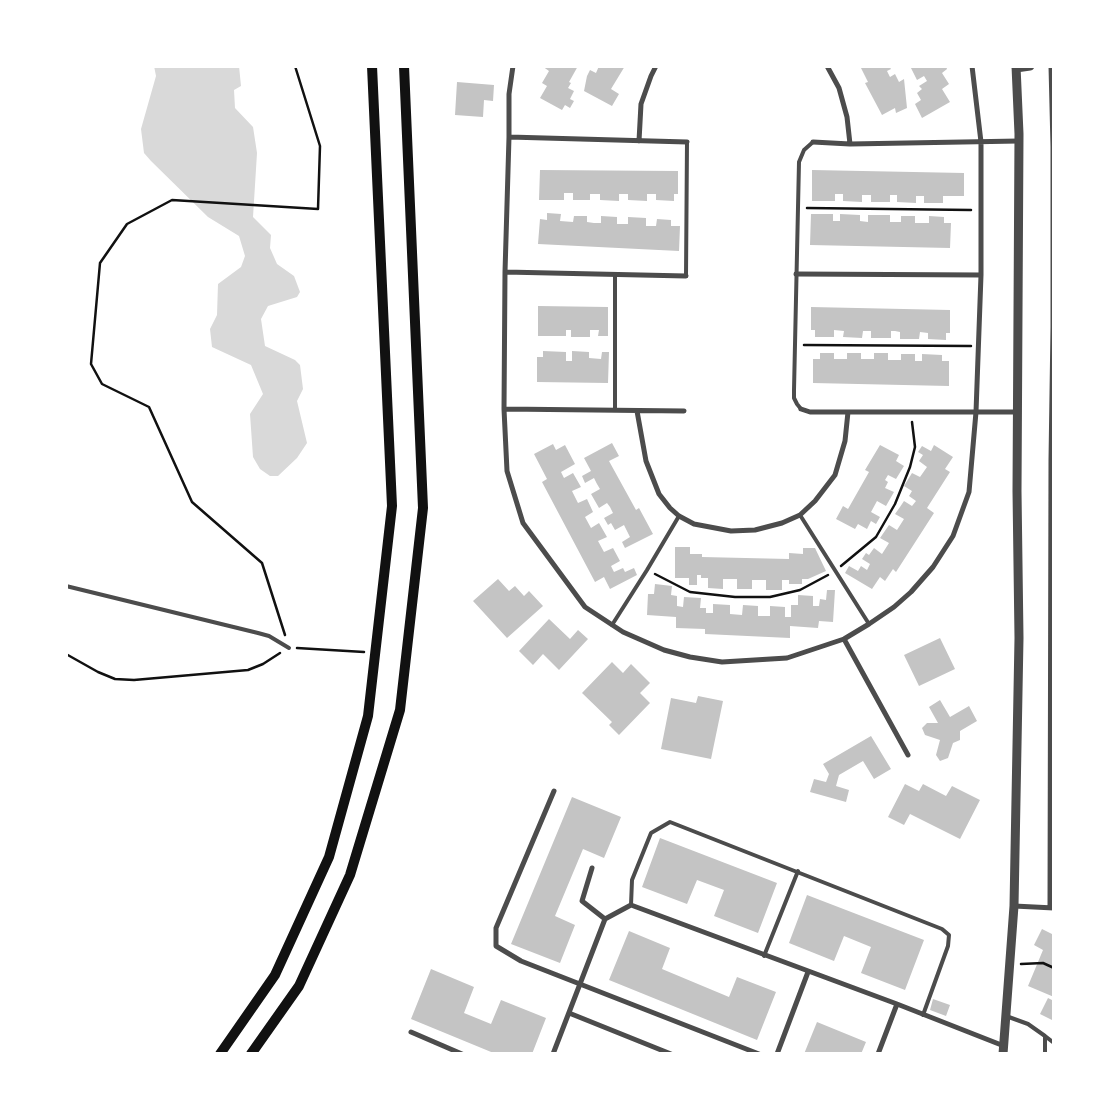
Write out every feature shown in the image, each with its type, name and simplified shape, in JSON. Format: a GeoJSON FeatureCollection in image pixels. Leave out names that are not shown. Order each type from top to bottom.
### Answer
{"type":"FeatureCollection","features":[{"type":"Feature","properties":{"kind":"main road"},"geometry":{"type":"LineString","coordinates":[[220,1054],[275,975],[328,857],[368,716],[392,506],[372,66]]}},
{"type":"Feature","properties":{"kind":"main road"},"geometry":{"type":"LineString","coordinates":[[251,1054],[299,986],[350,875],[400,710],[422,508],[404,66]]}},
{"type":"Feature","properties":{"kind":"street"},"geometry":{"type":"LineString","coordinates":[[513,66],[509,94],[504,409],[507,471],[522,523],[585,607],[623,632],[664,650],[690,657],[722,662],[788,658],[844,639],[894,607],[911,592],[933,567],[953,536],[969,492],[976,412],[981,275],[981,142],[972,66]]}},
{"type":"Feature","properties":{"kind":"street"},"geometry":{"type":"LineString","coordinates":[[639,140],[641,104],[656,66]]}},
{"type":"Feature","properties":{"kind":"street"},"geometry":{"type":"LineString","coordinates":[[827,66],[839,88],[847,117],[850,144]]}},
{"type":"Feature","properties":{"kind":"street"},"geometry":{"type":"LineString","coordinates":[[553,1054],[605,919],[631,906],[897,1004],[1003,1050],[1014,906],[1018,638],[1019,141],[1016,67],[1030,66]]}},
{"type":"Feature","properties":{"kind":"street"},"geometry":{"type":"LineString","coordinates":[[1014,906],[1052,908],[1054,327],[1051,66]]}},
{"type":"Feature","properties":{"kind":"street"},"geometry":{"type":"LineString","coordinates":[[509,137],[687,142]]}},
{"type":"Feature","properties":{"kind":"street"},"geometry":{"type":"LineString","coordinates":[[813,142],[850,144],[1019,141]]}},
{"type":"Feature","properties":{"kind":"street"},"geometry":{"type":"LineString","coordinates":[[505,272],[686,276]]}},
{"type":"Feature","properties":{"kind":"street"},"geometry":{"type":"LineString","coordinates":[[796,274],[981,275]]}},
{"type":"Feature","properties":{"kind":"street"},"geometry":{"type":"LineString","coordinates":[[504,409],[684,411]]}},
{"type":"Feature","properties":{"kind":"street"},"geometry":{"type":"LineString","coordinates":[[801,409],[810,412],[1018,412]]}},
{"type":"Feature","properties":{"kind":"street"},"geometry":{"type":"LineString","coordinates":[[637,411],[646,461],[659,494],[679,516],[694,524],[731,531],[755,530],[782,523],[800,515],[815,501],[835,474],[845,441],[848,412]]}},
{"type":"Feature","properties":{"kind":"street"},"geometry":{"type":"LineString","coordinates":[[844,639],[908,755]]}},
{"type":"Feature","properties":{"kind":"street"},"geometry":{"type":"LineString","coordinates":[[554,791],[496,928],[496,946],[521,961],[759,1054]]}},
{"type":"Feature","properties":{"kind":"street"},"geometry":{"type":"LineString","coordinates":[[592,868],[582,901],[605,919]]}},
{"type":"Feature","properties":{"kind":"street"},"geometry":{"type":"LineString","coordinates":[[777,1054],[808,972]]}},
{"type":"Feature","properties":{"kind":"street"},"geometry":{"type":"LineString","coordinates":[[878,1054],[897,1004]]}},
{"type":"Feature","properties":{"kind":"street"},"geometry":{"type":"LineString","coordinates":[[569,1013],[671,1054]]}},
{"type":"Feature","properties":{"kind":"street"},"geometry":{"type":"LineString","coordinates":[[411,1032],[462,1054]]}},
{"type":"Feature","properties":{"kind":"lane"},"geometry":{"type":"LineString","coordinates":[[686,276],[687,142]]}},
{"type":"Feature","properties":{"kind":"lane"},"geometry":{"type":"LineString","coordinates":[[801,409],[796,404],[794,398],[799,162],[804,150],[813,142]]}},
{"type":"Feature","properties":{"kind":"lane"},"geometry":{"type":"LineString","coordinates":[[615,274],[616,410]]}},
{"type":"Feature","properties":{"kind":"lane"},"geometry":{"type":"LineString","coordinates":[[800,515],[869,624]]}},
{"type":"Feature","properties":{"kind":"lane"},"geometry":{"type":"LineString","coordinates":[[612,625],[648,570],[679,516]]}},
{"type":"Feature","properties":{"kind":"lane"},"geometry":{"type":"LineString","coordinates":[[66,586],[269,636],[289,648]]}},
{"type":"Feature","properties":{"kind":"lane"},"geometry":{"type":"LineString","coordinates":[[631,906],[632,880],[651,833],[670,822],[942,928],[949,935],[948,946],[923,1015]]}},
{"type":"Feature","properties":{"kind":"lane"},"geometry":{"type":"LineString","coordinates":[[764,956],[798,871]]}},
{"type":"Feature","properties":{"kind":"lane"},"geometry":{"type":"LineString","coordinates":[[1005,1015],[1028,1024],[1054,1043]]}},
{"type":"Feature","properties":{"kind":"lane"},"geometry":{"type":"LineString","coordinates":[[1045,1036],[1045,1054]]}},
{"type":"Feature","properties":{"kind":"path"},"geometry":{"type":"LineString","coordinates":[[289,648],[262,563],[192,502],[149,407],[102,384],[92,364],[100,264],[127,224],[172,200],[318,209],[320,146],[295,66]]}},
{"type":"Feature","properties":{"kind":"path"},"geometry":{"type":"LineString","coordinates":[[806,208],[968,210]]}},
{"type":"Feature","properties":{"kind":"path"},"geometry":{"type":"LineString","coordinates":[[795,345],[978,346]]}},
{"type":"Feature","properties":{"kind":"path"},"geometry":{"type":"LineString","coordinates":[[648,570],[690,592],[735,597],[770,597],[800,590],[835,570],[876,537],[895,504],[910,467],[915,447],[912,420]]}},
{"type":"Feature","properties":{"kind":"path"},"geometry":{"type":"LineString","coordinates":[[66,654],[115,679],[134,680],[248,670],[263,664],[289,648],[375,653]]}},
{"type":"Feature","properties":{"kind":"path"},"geometry":{"type":"LineString","coordinates":[[1010,964],[1043,963],[1054,968]]}},
{"type":"Feature","properties":{"kind":"shaded area"},"geometry":{"type":"Polygon","coordinates":[[[154,66],[239,66],[241,86],[234,90],[235,108],[253,127],[257,153],[253,217],[271,235],[270,248],[277,264],[294,276],[300,292],[297,297],[268,306],[261,319],[265,346],[295,360],[300,365],[303,389],[297,401],[307,443],[297,458],[278,476],[270,476],[260,469],[253,457],[250,414],[263,394],[251,365],[212,347],[210,329],[217,315],[218,284],[241,267],[245,256],[239,236],[208,217],[144,153],[141,129],[156,76],[154,66]]]}},
{"type":"Feature","properties":{"kind":"building"},"geometry":{"type":"Polygon","coordinates":[[[542,66],[578,66],[569,82],[571,83],[568,88],[574,91],[570,99],[574,101],[570,108],[565,105],[562,110],[540,98],[547,86],[542,83],[549,71],[542,66]]]}},
{"type":"Feature","properties":{"kind":"building"},"geometry":{"type":"Polygon","coordinates":[[[599,66],[625,66],[611,89],[619,94],[612,106],[584,91],[590,70],[596,73],[599,66]]]}},
{"type":"Feature","properties":{"kind":"building"},"geometry":{"type":"Polygon","coordinates":[[[860,66],[889,66],[891,69],[887,71],[890,77],[895,74],[899,82],[904,79],[907,108],[896,113],[895,108],[882,115],[865,83],[868,82],[860,66]]]}},
{"type":"Feature","properties":{"kind":"building"},"geometry":{"type":"Polygon","coordinates":[[[910,66],[946,66],[947,69],[942,73],[949,84],[942,89],[950,102],[922,118],[915,104],[921,100],[917,93],[922,89],[919,86],[927,81],[924,76],[917,80],[910,66]]]}},
{"type":"Feature","properties":{"kind":"building"},"geometry":{"type":"Polygon","coordinates":[[[457,82],[494,85],[493,101],[484,100],[483,117],[455,115],[457,82]]]}},
{"type":"Feature","properties":{"kind":"building"},"geometry":{"type":"Polygon","coordinates":[[[540,170],[678,171],[678,194],[674,194],[674,201],[656,200],[656,194],[647,194],[647,201],[628,200],[628,194],[619,194],[619,201],[600,200],[600,194],[590,194],[590,200],[573,200],[573,193],[564,193],[564,200],[539,200],[540,170]]]}},
{"type":"Feature","properties":{"kind":"building"},"geometry":{"type":"Polygon","coordinates":[[[812,170],[964,173],[964,196],[943,196],[943,203],[924,203],[924,196],[916,196],[916,203],[897,202],[897,195],[890,195],[890,202],[871,202],[871,195],[862,195],[862,202],[843,201],[843,194],[835,194],[835,201],[812,201],[812,170]]]}},
{"type":"Feature","properties":{"kind":"building"},"geometry":{"type":"Polygon","coordinates":[[[547,213],[561,214],[560,221],[573,222],[574,216],[587,216],[587,222],[594,223],[601,223],[601,216],[617,217],[617,224],[628,224],[628,217],[646,218],[646,226],[656,226],[657,219],[671,220],[671,226],[680,226],[679,251],[538,244],[540,219],[547,220],[547,213]]]}},
{"type":"Feature","properties":{"kind":"building"},"geometry":{"type":"Polygon","coordinates":[[[811,214],[833,214],[833,221],[840,221],[840,214],[860,215],[860,221],[868,222],[868,215],[890,215],[890,222],[901,222],[901,216],[915,216],[915,223],[929,223],[929,216],[944,217],[944,223],[951,223],[950,248],[810,245],[811,214]]]}},
{"type":"Feature","properties":{"kind":"building"},"geometry":{"type":"Polygon","coordinates":[[[538,306],[608,307],[608,336],[598,336],[599,330],[590,330],[590,337],[571,337],[571,330],[566,330],[566,336],[538,336],[538,306]]]}},
{"type":"Feature","properties":{"kind":"building"},"geometry":{"type":"Polygon","coordinates":[[[811,307],[950,310],[950,333],[946,333],[946,340],[928,339],[928,333],[920,332],[919,339],[900,339],[900,332],[895,331],[891,331],[891,338],[871,338],[871,331],[863,331],[862,338],[843,337],[844,331],[834,330],[834,337],[815,337],[815,330],[811,330],[811,307]]]}},
{"type":"Feature","properties":{"kind":"building"},"geometry":{"type":"Polygon","coordinates":[[[543,351],[566,352],[566,361],[572,361],[572,351],[589,352],[589,358],[601,359],[602,352],[609,352],[608,383],[537,382],[537,357],[543,357],[543,351]]]}},
{"type":"Feature","properties":{"kind":"building"},"geometry":{"type":"Polygon","coordinates":[[[820,353],[834,353],[834,359],[847,359],[847,353],[861,353],[861,359],[874,359],[874,353],[888,353],[888,360],[901,360],[901,354],[915,354],[915,361],[922,361],[922,354],[942,355],[942,361],[949,361],[949,386],[813,383],[813,359],[820,359],[820,353]]]}},
{"type":"Feature","properties":{"kind":"building"},"geometry":{"type":"Polygon","coordinates":[[[612,443],[619,456],[609,461],[636,510],[639,508],[653,534],[625,548],[622,542],[630,537],[624,525],[615,530],[611,523],[608,525],[604,518],[613,513],[610,507],[607,503],[599,508],[591,494],[600,489],[594,478],[585,483],[582,476],[591,471],[584,458],[612,443]]]}},
{"type":"Feature","properties":{"kind":"building"},"geometry":{"type":"Polygon","coordinates":[[[553,444],[556,450],[565,445],[575,464],[561,472],[564,478],[573,473],[581,487],[572,491],[578,503],[587,499],[593,512],[585,517],[591,528],[599,523],[607,537],[598,541],[604,552],[613,548],[620,561],[611,566],[614,572],[623,568],[625,572],[634,568],[637,575],[610,589],[604,577],[595,582],[542,482],[547,479],[534,454],[553,444]]]}},
{"type":"Feature","properties":{"kind":"building"},"geometry":{"type":"Polygon","coordinates":[[[880,445],[899,455],[896,461],[904,466],[896,479],[888,475],[885,480],[888,482],[885,488],[894,492],[886,506],[877,501],[871,512],[880,517],[876,524],[871,521],[867,529],[858,524],[855,529],[836,519],[843,506],[848,509],[869,472],[865,470],[880,445]]]}},
{"type":"Feature","properties":{"kind":"building"},"geometry":{"type":"Polygon","coordinates":[[[934,445],[953,457],[945,469],[950,472],[927,508],[934,513],[896,572],[893,569],[885,581],[880,577],[872,589],[845,573],[849,566],[858,571],[861,566],[867,570],[870,564],[862,559],[866,553],[869,555],[874,548],[882,554],[889,543],[880,538],[889,525],[897,530],[904,519],[895,514],[904,501],[912,506],[916,501],[909,496],[912,491],[904,486],[912,473],[920,477],[927,467],[919,461],[923,455],[918,452],[922,446],[931,451],[934,445]]]}},
{"type":"Feature","properties":{"kind":"building"},"geometry":{"type":"Polygon","coordinates":[[[675,547],[690,547],[690,554],[702,554],[702,557],[789,559],[789,553],[803,554],[803,548],[815,548],[826,571],[808,579],[802,579],[802,584],[789,584],[789,580],[782,580],[782,590],[766,590],[766,580],[752,580],[752,589],[737,589],[737,579],[723,579],[723,589],[708,588],[708,578],[701,578],[701,575],[697,575],[697,585],[689,585],[689,578],[675,578],[675,547]]]}},
{"type":"Feature","properties":{"kind":"building"},"geometry":{"type":"Polygon","coordinates":[[[498,579],[509,591],[515,586],[524,596],[529,591],[543,606],[507,638],[473,601],[498,579]]]}},
{"type":"Feature","properties":{"kind":"building"},"geometry":{"type":"Polygon","coordinates":[[[655,584],[672,586],[671,595],[677,596],[677,606],[683,607],[684,597],[701,598],[700,608],[706,608],[706,613],[713,613],[713,604],[730,605],[730,614],[742,615],[743,605],[758,606],[758,616],[770,616],[770,606],[785,607],[785,617],[791,617],[791,605],[798,605],[798,595],[813,596],[813,606],[819,606],[820,599],[826,600],[827,590],[835,590],[833,622],[819,621],[818,628],[790,626],[790,638],[705,634],[705,629],[676,628],[676,617],[647,615],[648,594],[654,594],[655,584]]]}},
{"type":"Feature","properties":{"kind":"building"},"geometry":{"type":"Polygon","coordinates":[[[549,619],[570,639],[578,630],[588,639],[559,670],[543,654],[533,665],[519,651],[549,619]]]}},
{"type":"Feature","properties":{"kind":"building"},"geometry":{"type":"Polygon","coordinates":[[[940,638],[955,669],[919,686],[904,655],[940,638]]]}},
{"type":"Feature","properties":{"kind":"building"},"geometry":{"type":"Polygon","coordinates":[[[612,662],[623,673],[631,664],[650,683],[640,693],[650,703],[619,735],[609,725],[612,722],[582,693],[612,662]]]}},
{"type":"Feature","properties":{"kind":"building"},"geometry":{"type":"Polygon","coordinates":[[[698,696],[723,701],[711,759],[661,749],[671,698],[696,703],[698,696]]]}},
{"type":"Feature","properties":{"kind":"building"},"geometry":{"type":"Polygon","coordinates":[[[940,700],[950,717],[969,706],[977,721],[960,731],[960,740],[953,743],[948,758],[940,761],[936,755],[940,740],[925,735],[922,728],[927,723],[938,723],[929,707],[940,700]]]}},
{"type":"Feature","properties":{"kind":"building"},"geometry":{"type":"Polygon","coordinates":[[[871,736],[891,769],[874,779],[863,761],[839,775],[836,786],[849,790],[846,802],[810,792],[814,779],[826,782],[829,774],[823,764],[871,736]]]}},
{"type":"Feature","properties":{"kind":"building"},"geometry":{"type":"Polygon","coordinates":[[[905,784],[919,791],[923,784],[946,796],[952,786],[980,800],[960,839],[910,814],[904,825],[888,817],[905,784]]]}},
{"type":"Feature","properties":{"kind":"building"},"geometry":{"type":"Polygon","coordinates":[[[572,797],[621,817],[604,858],[583,849],[555,916],[575,925],[560,963],[511,944],[572,797]]]}},
{"type":"Feature","properties":{"kind":"building"},"geometry":{"type":"Polygon","coordinates":[[[660,838],[777,883],[758,933],[714,916],[724,890],[697,880],[687,904],[642,887],[660,838]]]}},
{"type":"Feature","properties":{"kind":"building"},"geometry":{"type":"Polygon","coordinates":[[[807,895],[924,940],[905,990],[861,973],[871,947],[844,936],[834,961],[789,943],[807,895]]]}},
{"type":"Feature","properties":{"kind":"building"},"geometry":{"type":"Polygon","coordinates":[[[1042,929],[1054,935],[1054,997],[1028,986],[1043,950],[1034,945],[1042,929]]]}},
{"type":"Feature","properties":{"kind":"building"},"geometry":{"type":"Polygon","coordinates":[[[629,931],[670,948],[662,969],[729,997],[737,977],[776,992],[757,1040],[609,980],[629,931]]]}},
{"type":"Feature","properties":{"kind":"building"},"geometry":{"type":"Polygon","coordinates":[[[431,969],[474,987],[464,1013],[491,1024],[501,1000],[546,1018],[532,1054],[496,1054],[411,1019],[431,969]]]}},
{"type":"Feature","properties":{"kind":"building"},"geometry":{"type":"Polygon","coordinates":[[[1048,998],[1054,1001],[1054,1017],[1052,1020],[1040,1014],[1048,998]]]}},
{"type":"Feature","properties":{"kind":"building"},"geometry":{"type":"Polygon","coordinates":[[[933,999],[950,1005],[946,1016],[930,1010],[933,999]]]}},
{"type":"Feature","properties":{"kind":"building"},"geometry":{"type":"Polygon","coordinates":[[[817,1022],[866,1042],[861,1054],[804,1054],[817,1022]]]}}]}
